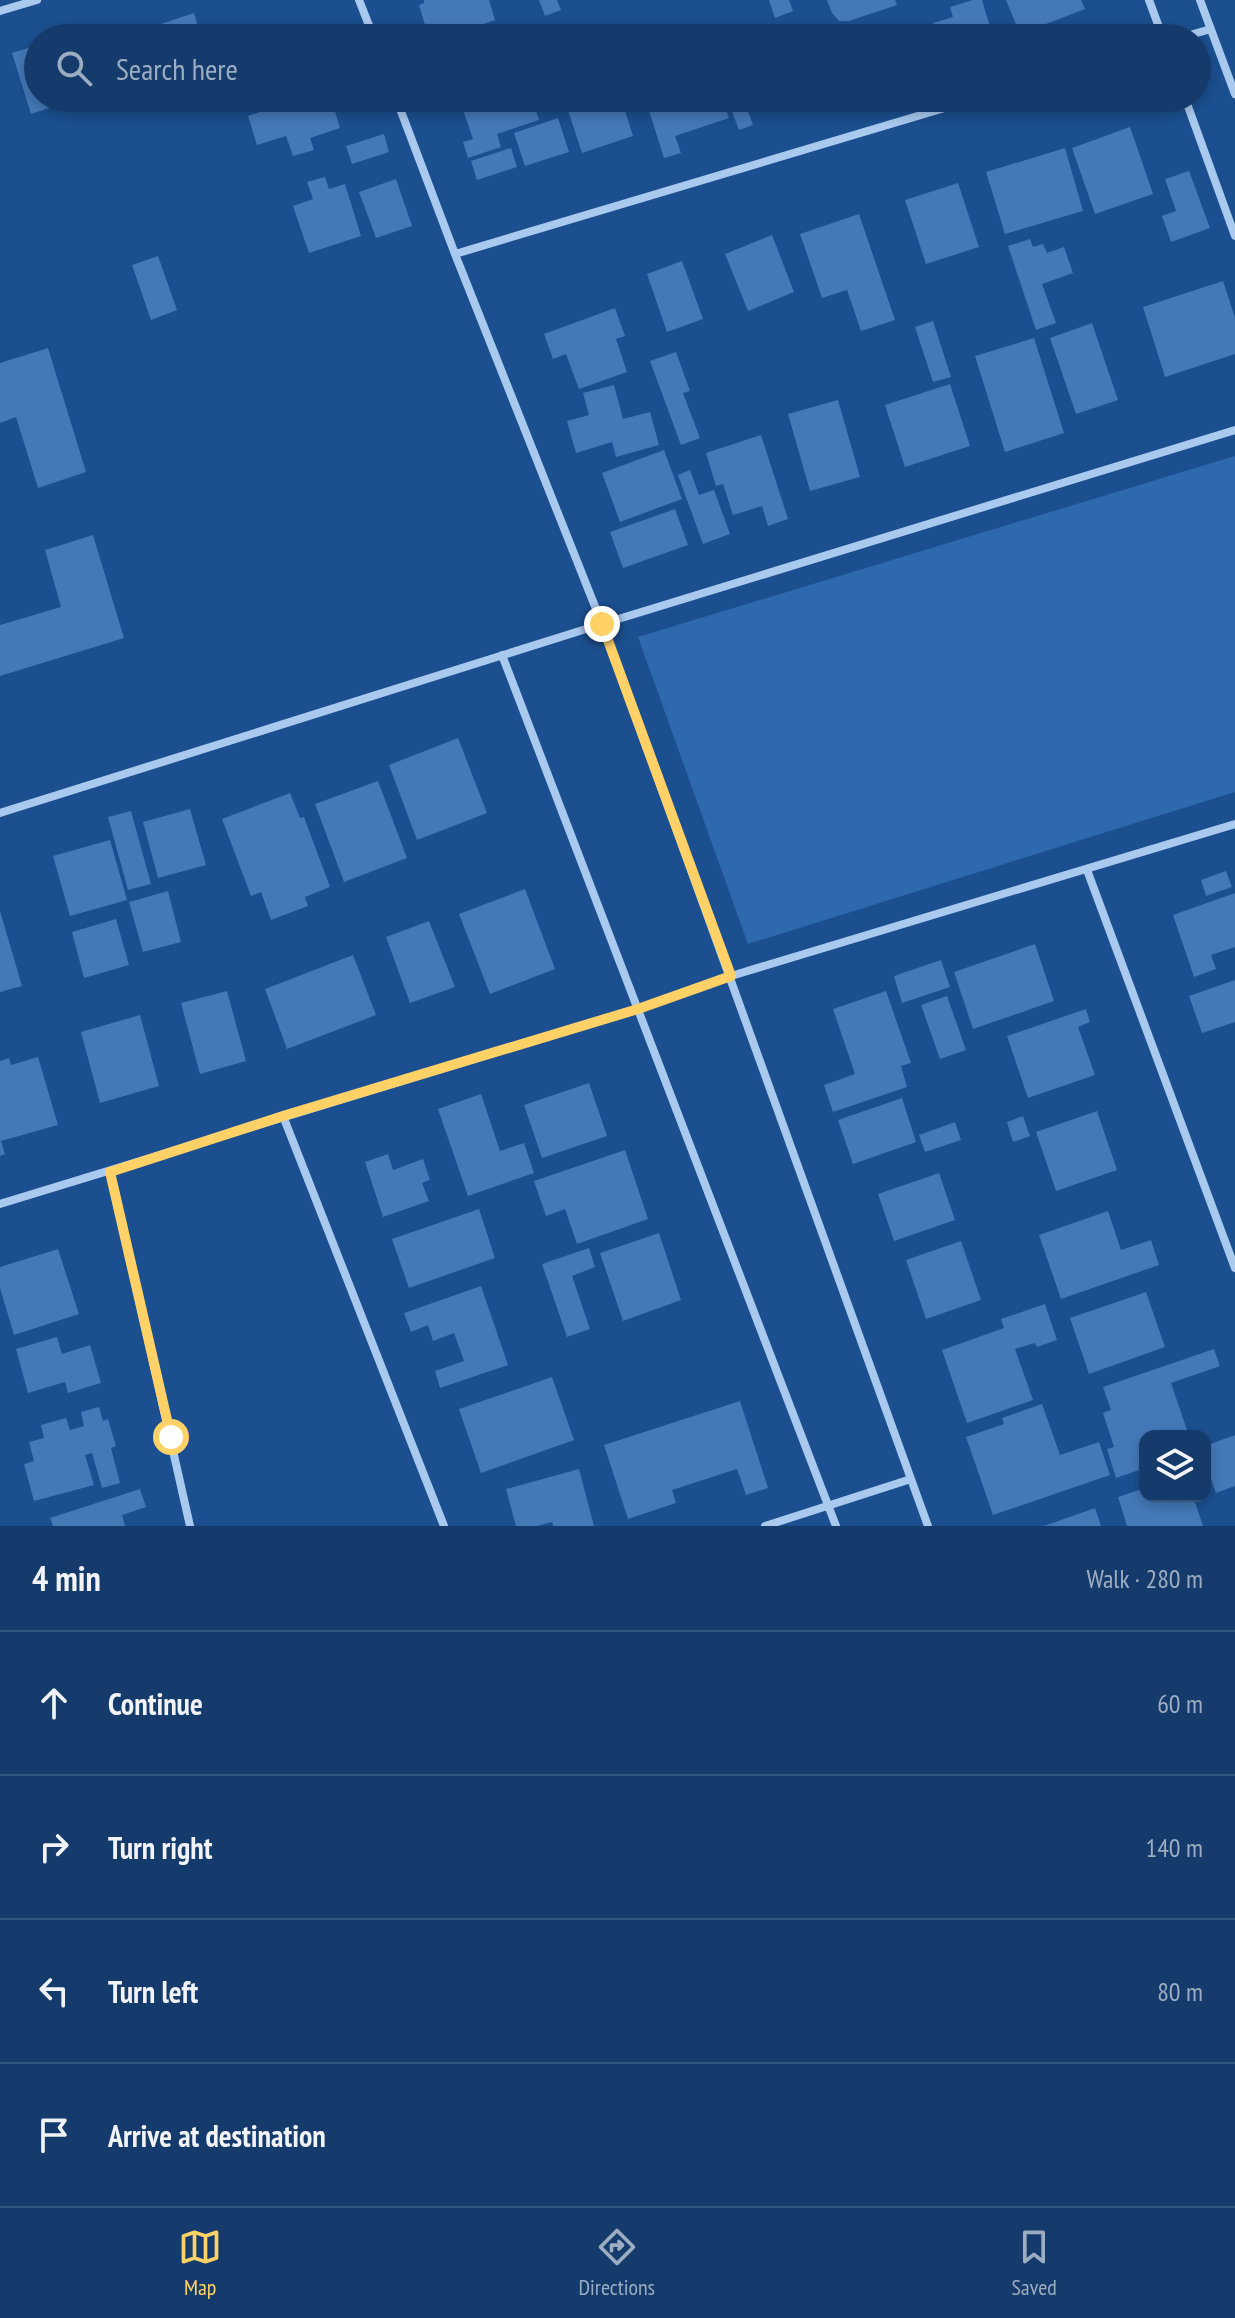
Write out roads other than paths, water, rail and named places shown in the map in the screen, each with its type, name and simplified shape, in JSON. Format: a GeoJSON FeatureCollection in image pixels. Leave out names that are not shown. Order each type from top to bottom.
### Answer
{"type":"FeatureCollection","features":[{"type":"Feature","properties":{"kind":"street"},"geometry":{"type":"LineString","coordinates":[[0,11],[37,0]]}},
{"type":"Feature","properties":{"kind":"street"},"geometry":{"type":"LineString","coordinates":[[359,0],[368,24]]}},
{"type":"Feature","properties":{"kind":"street"},"geometry":{"type":"LineString","coordinates":[[1149,0],[1158,24]]}},
{"type":"Feature","properties":{"kind":"street"},"geometry":{"type":"LineString","coordinates":[[1200,0],[1209,24]]}},
{"type":"Feature","properties":{"kind":"street"},"geometry":{"type":"LineString","coordinates":[[1211,29],[1235,94]]}},
{"type":"Feature","properties":{"kind":"street"},"geometry":{"type":"LineString","coordinates":[[401,112],[602,624],[928,1526]]}},
{"type":"Feature","properties":{"kind":"street"},"geometry":{"type":"LineString","coordinates":[[455,254],[931,112]]}},
{"type":"Feature","properties":{"kind":"street"},"geometry":{"type":"LineString","coordinates":[[1190,112],[1235,236]]}},
{"type":"Feature","properties":{"kind":"street"},"geometry":{"type":"LineString","coordinates":[[0,813],[1235,430]]}},
{"type":"Feature","properties":{"kind":"street"},"geometry":{"type":"LineString","coordinates":[[502,655],[836,1526]]}},
{"type":"Feature","properties":{"kind":"street"},"geometry":{"type":"LineString","coordinates":[[0,1204],[638,1009],[731,976],[1235,824]]}},
{"type":"Feature","properties":{"kind":"street"},"geometry":{"type":"LineString","coordinates":[[1087,870],[1235,1268]]}},
{"type":"Feature","properties":{"kind":"street"},"geometry":{"type":"LineString","coordinates":[[283,1116],[444,1526]]}},
{"type":"Feature","properties":{"kind":"street"},"geometry":{"type":"LineString","coordinates":[[110,1172],[190,1526]]}},
{"type":"Feature","properties":{"kind":"street"},"geometry":{"type":"LineString","coordinates":[[765,1526],[911,1479]]}}]}
